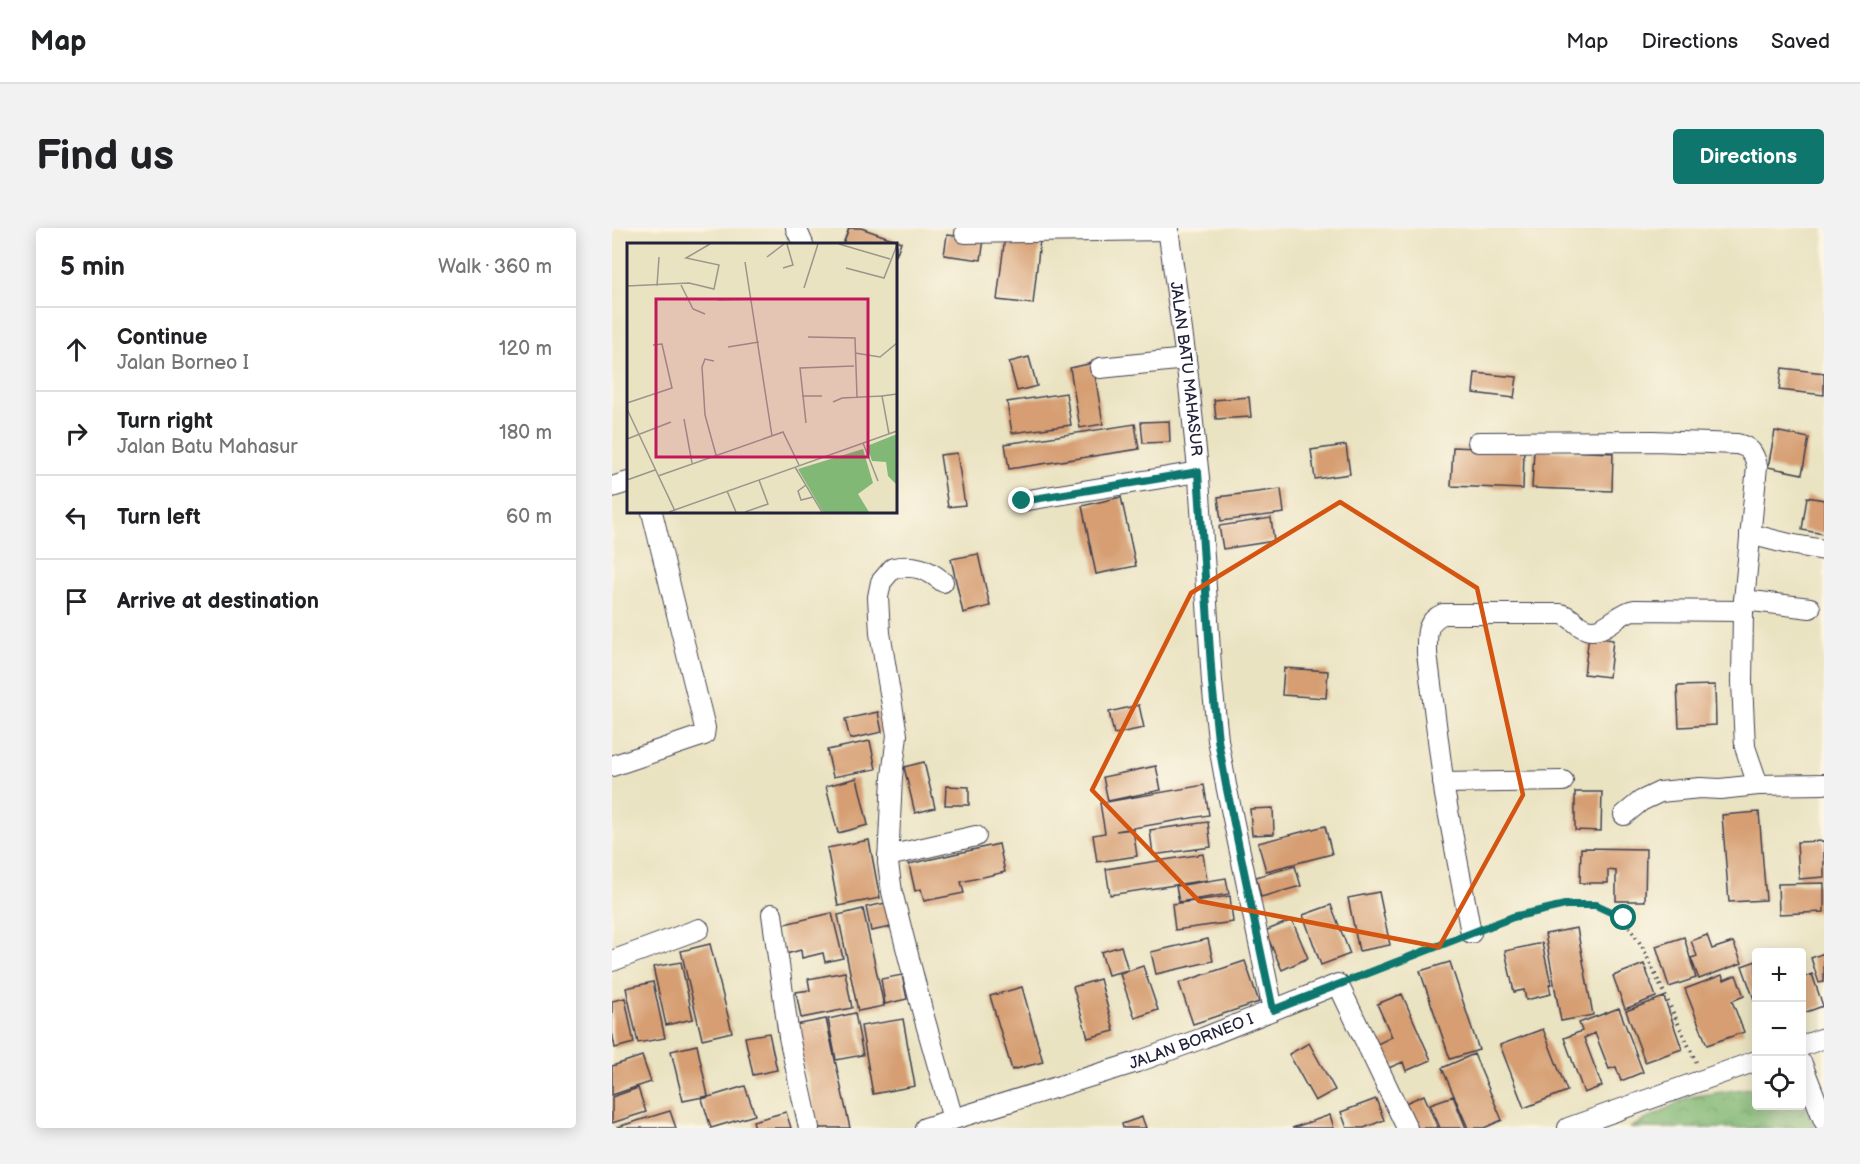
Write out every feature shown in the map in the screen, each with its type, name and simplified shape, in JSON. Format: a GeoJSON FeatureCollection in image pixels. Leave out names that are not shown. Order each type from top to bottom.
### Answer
{"type":"FeatureCollection","features":[{"type":"Feature","properties":{"kind":"street"},"geometry":{"type":"LineString","coordinates":[[796,228],[803,243]]}},
{"type":"Feature","properties":{"kind":"street"},"geometry":{"type":"LineString","coordinates":[[965,233],[1169,229]]}},
{"type":"Feature","properties":{"kind":"street","name":"JALAN BATU MAHASUR"},"geometry":{"type":"LineString","coordinates":[[1169,229],[1198,472],[1218,740],[1273,1010]]}},
{"type":"Feature","properties":{"kind":"street"},"geometry":{"type":"LineString","coordinates":[[1100,368],[1186,359]]}},
{"type":"Feature","properties":{"kind":"street"},"geometry":{"type":"LineString","coordinates":[[1478,442],[1653,441],[1737,444],[1745,446],[1755,456],[1757,466],[1743,605],[1743,727],[1745,747],[1758,785]]}},
{"type":"Feature","properties":{"kind":"street"},"geometry":{"type":"LineString","coordinates":[[1022,501],[1198,472]]}},
{"type":"Feature","properties":{"kind":"street"},"geometry":{"type":"LineString","coordinates":[[612,487],[627,482]]}},
{"type":"Feature","properties":{"kind":"street"},"geometry":{"type":"LineString","coordinates":[[612,766],[704,735],[705,728],[652,513]]}},
{"type":"Feature","properties":{"kind":"street"},"geometry":{"type":"LineString","coordinates":[[1750,534],[1824,550]]}},
{"type":"Feature","properties":{"kind":"street"},"geometry":{"type":"LineString","coordinates":[[943,582],[930,572],[917,567],[893,568],[881,582],[878,597],[880,633],[897,735],[892,777],[888,856],[892,891],[953,1119]]}},
{"type":"Feature","properties":{"kind":"street"},"geometry":{"type":"LineString","coordinates":[[1471,933],[1443,783],[1427,653],[1429,626],[1434,618],[1443,614],[1561,614],[1568,616],[1579,626],[1591,630],[1599,629],[1634,610],[1743,605],[1810,608]]}},
{"type":"Feature","properties":{"kind":"street"},"geometry":{"type":"LineString","coordinates":[[1443,783],[1563,781]]}},
{"type":"Feature","properties":{"kind":"street"},"geometry":{"type":"LineString","coordinates":[[1624,814],[1641,801],[1660,792],[1758,785],[1824,784]]}},
{"type":"Feature","properties":{"kind":"street"},"geometry":{"type":"LineString","coordinates":[[888,856],[976,836]]}},
{"type":"Feature","properties":{"kind":"street"},"geometry":{"type":"LineString","coordinates":[[772,914],[789,1037],[809,1128]]}},
{"type":"Feature","properties":{"kind":"street"},"geometry":{"type":"LineString","coordinates":[[612,961],[699,929]]}},
{"type":"Feature","properties":{"kind":"street"},"geometry":{"type":"LineString","coordinates":[[1338,984],[1407,1128]]}},
{"type":"Feature","properties":{"kind":"street","name":"JALAN BORNEO I"},"geometry":{"type":"LineString","coordinates":[[925,1128],[1137,1062],[1338,984]]}},
{"type":"Feature","properties":{"kind":"street"},"geometry":{"type":"LineString","coordinates":[[1806,1045],[1824,1038]]}},
{"type":"Feature","properties":{"kind":"street"},"geometry":{"type":"LineString","coordinates":[[1568,1128],[1752,1062]]}},
{"type":"Feature","properties":{"kind":"street"},"geometry":{"type":"LineString","coordinates":[[1806,1074],[1824,1121]]}},
{"type":"Feature","properties":{"kind":"path"},"geometry":{"type":"LineString","coordinates":[[1338,984],[1513,917],[1565,905],[1596,905],[1624,918],[1643,948],[1703,1079]]}},
{"type":"Feature","properties":{"kind":"highlighted area"},"geometry":{"type":"Polygon","coordinates":[[[1340,502],[1477,588],[1523,795],[1439,947],[1199,901],[1092,790],[1191,593],[1340,502]]]}},
{"type":"Feature","properties":{"kind":"green space"},"geometry":{"type":"Polygon","coordinates":[[[1752,1088],[1752,1110],[1806,1109],[1815,1128],[1630,1128],[1689,1097],[1752,1088]]]}},
{"type":"Feature","properties":{"kind":"building"},"geometry":{"type":"Polygon","coordinates":[[[849,228],[861,228],[901,242],[897,253],[897,243],[843,243],[849,228]]]}},
{"type":"Feature","properties":{"kind":"building"},"geometry":{"type":"Polygon","coordinates":[[[947,235],[984,239],[981,260],[944,255],[947,235]]]}},
{"type":"Feature","properties":{"kind":"building"},"geometry":{"type":"Polygon","coordinates":[[[1005,236],[1040,240],[1033,304],[997,300],[1005,236]]]}},
{"type":"Feature","properties":{"kind":"building"},"geometry":{"type":"Polygon","coordinates":[[[1029,357],[1037,386],[1017,391],[1009,362],[1029,357]]]}},
{"type":"Feature","properties":{"kind":"building"},"geometry":{"type":"Polygon","coordinates":[[[1093,363],[1103,424],[1080,428],[1070,368],[1093,363]]]}},
{"type":"Feature","properties":{"kind":"building"},"geometry":{"type":"Polygon","coordinates":[[[1782,368],[1824,373],[1824,395],[1779,390],[1782,368]]]}},
{"type":"Feature","properties":{"kind":"building"},"geometry":{"type":"Polygon","coordinates":[[[1475,373],[1517,377],[1514,398],[1473,393],[1475,373]]]}},
{"type":"Feature","properties":{"kind":"building"},"geometry":{"type":"Polygon","coordinates":[[[1066,393],[1071,425],[1012,433],[1007,402],[1066,393]]]}},
{"type":"Feature","properties":{"kind":"building"},"geometry":{"type":"Polygon","coordinates":[[[1249,397],[1251,417],[1216,419],[1214,400],[1249,397]]]}},
{"type":"Feature","properties":{"kind":"building"},"geometry":{"type":"Polygon","coordinates":[[[1169,421],[1170,442],[1143,443],[1141,422],[1169,421]]]}},
{"type":"Feature","properties":{"kind":"building"},"geometry":{"type":"Polygon","coordinates":[[[1135,424],[1139,449],[1009,469],[1005,444],[1135,424]]]}},
{"type":"Feature","properties":{"kind":"building"},"geometry":{"type":"Polygon","coordinates":[[[1775,431],[1809,438],[1802,474],[1768,467],[1775,431]]]}},
{"type":"Feature","properties":{"kind":"building"},"geometry":{"type":"Polygon","coordinates":[[[1346,445],[1350,474],[1315,479],[1311,450],[1346,445]]]}},
{"type":"Feature","properties":{"kind":"building"},"geometry":{"type":"Polygon","coordinates":[[[1453,447],[1524,450],[1523,489],[1451,486],[1453,447]]]}},
{"type":"Feature","properties":{"kind":"building"},"geometry":{"type":"Polygon","coordinates":[[[1534,450],[1613,453],[1612,491],[1532,488],[1534,450]]]}},
{"type":"Feature","properties":{"kind":"building"},"geometry":{"type":"Polygon","coordinates":[[[957,453],[965,505],[948,507],[940,455],[957,453]]]}},
{"type":"Feature","properties":{"kind":"building"},"geometry":{"type":"Polygon","coordinates":[[[1281,489],[1284,513],[1221,521],[1218,497],[1281,489]]]}},
{"type":"Feature","properties":{"kind":"building"},"geometry":{"type":"Polygon","coordinates":[[[1121,497],[1136,566],[1096,574],[1082,506],[1121,497]]]}},
{"type":"Feature","properties":{"kind":"building"},"geometry":{"type":"Polygon","coordinates":[[[1807,497],[1824,500],[1824,534],[1802,530],[1807,497]]]}},
{"type":"Feature","properties":{"kind":"building"},"geometry":{"type":"Polygon","coordinates":[[[1271,518],[1274,541],[1223,549],[1219,526],[1271,518]]]}},
{"type":"Feature","properties":{"kind":"building"},"geometry":{"type":"Polygon","coordinates":[[[978,554],[990,606],[963,613],[951,559],[978,554]]]}},
{"type":"Feature","properties":{"kind":"building"},"geometry":{"type":"Polygon","coordinates":[[[1589,636],[1613,640],[1609,677],[1584,674],[1589,636]]]}},
{"type":"Feature","properties":{"kind":"building"},"geometry":{"type":"Polygon","coordinates":[[[1284,668],[1328,671],[1326,698],[1282,695],[1284,668]]]}},
{"type":"Feature","properties":{"kind":"building"},"geometry":{"type":"Polygon","coordinates":[[[1715,685],[1716,725],[1679,727],[1677,686],[1715,685]]]}},
{"type":"Feature","properties":{"kind":"building"},"geometry":{"type":"Polygon","coordinates":[[[1139,705],[1144,728],[1114,734],[1109,712],[1139,705]]]}},
{"type":"Feature","properties":{"kind":"building"},"geometry":{"type":"Polygon","coordinates":[[[878,712],[882,732],[850,739],[845,719],[878,712]]]}},
{"type":"Feature","properties":{"kind":"building"},"geometry":{"type":"Polygon","coordinates":[[[870,741],[876,769],[833,777],[827,750],[870,741]]]}},
{"type":"Feature","properties":{"kind":"building"},"geometry":{"type":"Polygon","coordinates":[[[924,762],[935,808],[915,813],[904,767],[924,762]]]}},
{"type":"Feature","properties":{"kind":"building"},"geometry":{"type":"Polygon","coordinates":[[[1156,766],[1161,790],[1108,801],[1103,777],[1156,766]]]}},
{"type":"Feature","properties":{"kind":"building"},"geometry":{"type":"Polygon","coordinates":[[[857,778],[868,825],[838,833],[826,786],[857,778]]]}},
{"type":"Feature","properties":{"kind":"building"},"geometry":{"type":"Polygon","coordinates":[[[1204,785],[1209,815],[1116,831],[1133,829],[1137,856],[1097,862],[1093,835],[1105,833],[1100,803],[1204,785]]]}},
{"type":"Feature","properties":{"kind":"building"},"geometry":{"type":"Polygon","coordinates":[[[946,786],[969,787],[969,805],[945,805],[946,786]]]}},
{"type":"Feature","properties":{"kind":"building"},"geometry":{"type":"Polygon","coordinates":[[[1575,792],[1602,792],[1601,831],[1575,830],[1575,792]]]}},
{"type":"Feature","properties":{"kind":"building"},"geometry":{"type":"Polygon","coordinates":[[[1273,808],[1274,834],[1252,835],[1250,809],[1273,808]]]}},
{"type":"Feature","properties":{"kind":"building"},"geometry":{"type":"Polygon","coordinates":[[[1759,812],[1766,900],[1729,902],[1722,815],[1759,812]]]}},
{"type":"Feature","properties":{"kind":"building"},"geometry":{"type":"Polygon","coordinates":[[[1208,822],[1211,847],[1153,855],[1150,830],[1208,822]]]}},
{"type":"Feature","properties":{"kind":"building"},"geometry":{"type":"Polygon","coordinates":[[[1325,826],[1332,854],[1266,871],[1258,843],[1325,826]]]}},
{"type":"Feature","properties":{"kind":"building"},"geometry":{"type":"Polygon","coordinates":[[[869,840],[880,898],[838,906],[827,848],[869,840]]]}},
{"type":"Feature","properties":{"kind":"building"},"geometry":{"type":"Polygon","coordinates":[[[1824,841],[1824,877],[1799,879],[1797,842],[1824,841]]]}},
{"type":"Feature","properties":{"kind":"building"},"geometry":{"type":"Polygon","coordinates":[[[999,844],[1005,872],[961,882],[964,893],[924,901],[921,889],[915,891],[909,864],[999,844]]]}},
{"type":"Feature","properties":{"kind":"building"},"geometry":{"type":"Polygon","coordinates":[[[1581,848],[1646,849],[1645,901],[1616,901],[1616,871],[1608,870],[1608,883],[1580,883],[1581,848]]]}},
{"type":"Feature","properties":{"kind":"building"},"geometry":{"type":"Polygon","coordinates":[[[1203,854],[1207,880],[1110,895],[1106,869],[1203,854]]]}},
{"type":"Feature","properties":{"kind":"building"},"geometry":{"type":"Polygon","coordinates":[[[1295,866],[1301,886],[1261,897],[1256,877],[1295,866]]]}},
{"type":"Feature","properties":{"kind":"building"},"geometry":{"type":"Polygon","coordinates":[[[1226,878],[1229,894],[1179,902],[1176,886],[1226,878]]]}},
{"type":"Feature","properties":{"kind":"building"},"geometry":{"type":"Polygon","coordinates":[[[1824,883],[1824,912],[1779,914],[1778,884],[1824,883]]]}},
{"type":"Feature","properties":{"kind":"building"},"geometry":{"type":"Polygon","coordinates":[[[1379,892],[1390,945],[1359,951],[1348,898],[1379,892]]]}},
{"type":"Feature","properties":{"kind":"building"},"geometry":{"type":"Polygon","coordinates":[[[1230,896],[1233,922],[1175,930],[1172,904],[1230,896]]]}},
{"type":"Feature","properties":{"kind":"building"},"geometry":{"type":"Polygon","coordinates":[[[891,902],[896,926],[871,931],[866,907],[891,902]]]}},
{"type":"Feature","properties":{"kind":"building"},"geometry":{"type":"Polygon","coordinates":[[[1331,905],[1350,954],[1321,965],[1303,915],[1331,905]]]}},
{"type":"Feature","properties":{"kind":"building"},"geometry":{"type":"Polygon","coordinates":[[[863,909],[884,1006],[858,1011],[838,915],[863,909]]]}},
{"type":"Feature","properties":{"kind":"building"},"geometry":{"type":"Polygon","coordinates":[[[832,913],[843,958],[825,962],[823,953],[802,958],[801,950],[786,954],[780,925],[832,913]]]}},
{"type":"Feature","properties":{"kind":"building"},"geometry":{"type":"Polygon","coordinates":[[[1292,920],[1308,958],[1282,970],[1265,931],[1292,920]]]}},
{"type":"Feature","properties":{"kind":"building"},"geometry":{"type":"Polygon","coordinates":[[[1577,928],[1593,1015],[1561,1021],[1545,934],[1577,928]]]}},
{"type":"Feature","properties":{"kind":"building"},"geometry":{"type":"Polygon","coordinates":[[[1707,935],[1712,949],[1733,942],[1742,963],[1699,979],[1691,958],[1697,956],[1691,941],[1707,935]]]}},
{"type":"Feature","properties":{"kind":"building"},"geometry":{"type":"Polygon","coordinates":[[[1684,937],[1696,978],[1669,987],[1656,946],[1684,937]]]}},
{"type":"Feature","properties":{"kind":"building"},"geometry":{"type":"Polygon","coordinates":[[[1208,939],[1213,961],[1156,974],[1151,952],[1208,939]]]}},
{"type":"Feature","properties":{"kind":"building"},"geometry":{"type":"Polygon","coordinates":[[[1542,943],[1551,994],[1526,1000],[1524,990],[1514,992],[1505,951],[1542,943]]]}},
{"type":"Feature","properties":{"kind":"building"},"geometry":{"type":"Polygon","coordinates":[[[710,944],[732,1032],[702,1039],[681,951],[710,944]]]}},
{"type":"Feature","properties":{"kind":"building"},"geometry":{"type":"Polygon","coordinates":[[[1121,946],[1128,970],[1108,975],[1101,952],[1121,946]]]}},
{"type":"Feature","properties":{"kind":"building"},"geometry":{"type":"Polygon","coordinates":[[[1824,953],[1824,982],[1819,983],[1811,958],[1824,953]]]}},
{"type":"Feature","properties":{"kind":"building"},"geometry":{"type":"Polygon","coordinates":[[[1245,961],[1259,1002],[1193,1024],[1179,983],[1245,961]]]}},
{"type":"Feature","properties":{"kind":"building"},"geometry":{"type":"Polygon","coordinates":[[[681,962],[693,1019],[666,1025],[653,967],[681,962]]]}},
{"type":"Feature","properties":{"kind":"building"},"geometry":{"type":"Polygon","coordinates":[[[1450,962],[1479,1050],[1450,1059],[1420,971],[1450,962]]]}},
{"type":"Feature","properties":{"kind":"building"},"geometry":{"type":"Polygon","coordinates":[[[1752,962],[1752,994],[1742,966],[1752,962]]]}},
{"type":"Feature","properties":{"kind":"building"},"geometry":{"type":"Polygon","coordinates":[[[1644,964],[1656,997],[1625,1009],[1613,976],[1644,964]]]}},
{"type":"Feature","properties":{"kind":"building"},"geometry":{"type":"Polygon","coordinates":[[[1143,966],[1158,1010],[1135,1018],[1120,974],[1143,966]]]}},
{"type":"Feature","properties":{"kind":"building"},"geometry":{"type":"Polygon","coordinates":[[[845,972],[852,1008],[801,1018],[796,992],[810,990],[808,979],[845,972]]]}},
{"type":"Feature","properties":{"kind":"building"},"geometry":{"type":"Polygon","coordinates":[[[1812,974],[1823,1006],[1806,1012],[1806,1002],[1806,976],[1812,974]]]}},
{"type":"Feature","properties":{"kind":"building"},"geometry":{"type":"Polygon","coordinates":[[[902,975],[907,999],[885,1004],[881,979],[902,975]]]}},
{"type":"Feature","properties":{"kind":"building"},"geometry":{"type":"Polygon","coordinates":[[[1722,975],[1724,980],[1736,975],[1744,996],[1732,1001],[1744,1032],[1707,1045],[1685,989],[1722,975]]]}},
{"type":"Feature","properties":{"kind":"building"},"geometry":{"type":"Polygon","coordinates":[[[1100,979],[1114,1031],[1088,1038],[1073,987],[1100,979]]]}},
{"type":"Feature","properties":{"kind":"building"},"geometry":{"type":"Polygon","coordinates":[[[653,982],[665,1038],[638,1043],[626,988],[653,982]]]}},
{"type":"Feature","properties":{"kind":"building"},"geometry":{"type":"Polygon","coordinates":[[[1022,987],[1043,1062],[1012,1070],[990,996],[1022,987]]]}},
{"type":"Feature","properties":{"kind":"building"},"geometry":{"type":"Polygon","coordinates":[[[1402,994],[1431,1060],[1406,1071],[1403,1062],[1386,1069],[1375,1045],[1392,1037],[1377,1004],[1402,994]]]}},
{"type":"Feature","properties":{"kind":"building"},"geometry":{"type":"Polygon","coordinates":[[[1664,997],[1682,1049],[1645,1062],[1626,1011],[1664,997]]]}},
{"type":"Feature","properties":{"kind":"building"},"geometry":{"type":"Polygon","coordinates":[[[625,998],[634,1043],[615,1048],[612,1031],[612,1001],[625,998]]]}},
{"type":"Feature","properties":{"kind":"building"},"geometry":{"type":"Polygon","coordinates":[[[1619,1008],[1643,1072],[1621,1081],[1616,1067],[1609,1069],[1595,1033],[1584,1038],[1602,1086],[1584,1093],[1564,1038],[1582,1031],[1579,1023],[1619,1008]]]}},
{"type":"Feature","properties":{"kind":"building"},"geometry":{"type":"Polygon","coordinates":[[[855,1013],[863,1055],[836,1060],[828,1019],[855,1013]]]}},
{"type":"Feature","properties":{"kind":"building"},"geometry":{"type":"Polygon","coordinates":[[[826,1019],[850,1128],[818,1128],[795,1025],[826,1019]]]}},
{"type":"Feature","properties":{"kind":"building"},"geometry":{"type":"Polygon","coordinates":[[[903,1019],[915,1086],[873,1094],[861,1026],[903,1019]]]}},
{"type":"Feature","properties":{"kind":"building"},"geometry":{"type":"Polygon","coordinates":[[[1543,1029],[1567,1091],[1524,1108],[1500,1045],[1543,1029]]]}},
{"type":"Feature","properties":{"kind":"building"},"geometry":{"type":"Polygon","coordinates":[[[769,1033],[777,1070],[753,1075],[745,1037],[769,1033]]]}},
{"type":"Feature","properties":{"kind":"building"},"geometry":{"type":"Polygon","coordinates":[[[1309,1043],[1335,1090],[1315,1101],[1289,1054],[1309,1043]]]}},
{"type":"Feature","properties":{"kind":"building"},"geometry":{"type":"Polygon","coordinates":[[[697,1045],[708,1096],[683,1101],[671,1051],[697,1045]]]}},
{"type":"Feature","properties":{"kind":"building"},"geometry":{"type":"Polygon","coordinates":[[[1474,1054],[1502,1120],[1484,1128],[1468,1128],[1442,1068],[1474,1054]]]}},
{"type":"Feature","properties":{"kind":"building"},"geometry":{"type":"Polygon","coordinates":[[[642,1056],[651,1082],[612,1095],[612,1066],[642,1056]]]}},
{"type":"Feature","properties":{"kind":"building"},"geometry":{"type":"Polygon","coordinates":[[[745,1086],[755,1115],[711,1128],[702,1099],[745,1086]]]}},
{"type":"Feature","properties":{"kind":"building"},"geometry":{"type":"Polygon","coordinates":[[[638,1088],[646,1112],[612,1123],[612,1097],[638,1088]]]}},
{"type":"Feature","properties":{"kind":"building"},"geometry":{"type":"Polygon","coordinates":[[[1424,1095],[1438,1128],[1413,1128],[1403,1104],[1424,1095]]]}},
{"type":"Feature","properties":{"kind":"building"},"geometry":{"type":"Polygon","coordinates":[[[1453,1096],[1466,1128],[1440,1128],[1430,1104],[1453,1096]]]}},
{"type":"Feature","properties":{"kind":"building"},"geometry":{"type":"Polygon","coordinates":[[[1376,1099],[1384,1120],[1364,1128],[1347,1128],[1341,1112],[1376,1099]]]}},
{"type":"Feature","properties":{"kind":"building"},"geometry":{"type":"Polygon","coordinates":[[[670,1111],[676,1128],[617,1128],[617,1127],[670,1111]]]}},
{"type":"Feature","properties":{"kind":"building"},"geometry":{"type":"Polygon","coordinates":[[[786,1112],[791,1128],[755,1128],[753,1121],[786,1112]]]}},
{"type":"Feature","properties":{"kind":"building"},"geometry":{"type":"Polygon","coordinates":[[[1330,1115],[1334,1128],[1292,1128],[1330,1115]]]}},
{"type":"Feature","properties":{"kind":"building"},"geometry":{"type":"Polygon","coordinates":[[[1142,1117],[1146,1128],[1123,1128],[1122,1124],[1142,1117]]]}},
{"type":"Feature","properties":{"kind":"route"},"geometry":{"type":"LineString","coordinates":[[1022,501],[1198,472],[1218,740],[1273,1010],[1513,917],[1565,905],[1596,905],[1624,918]]}}]}
